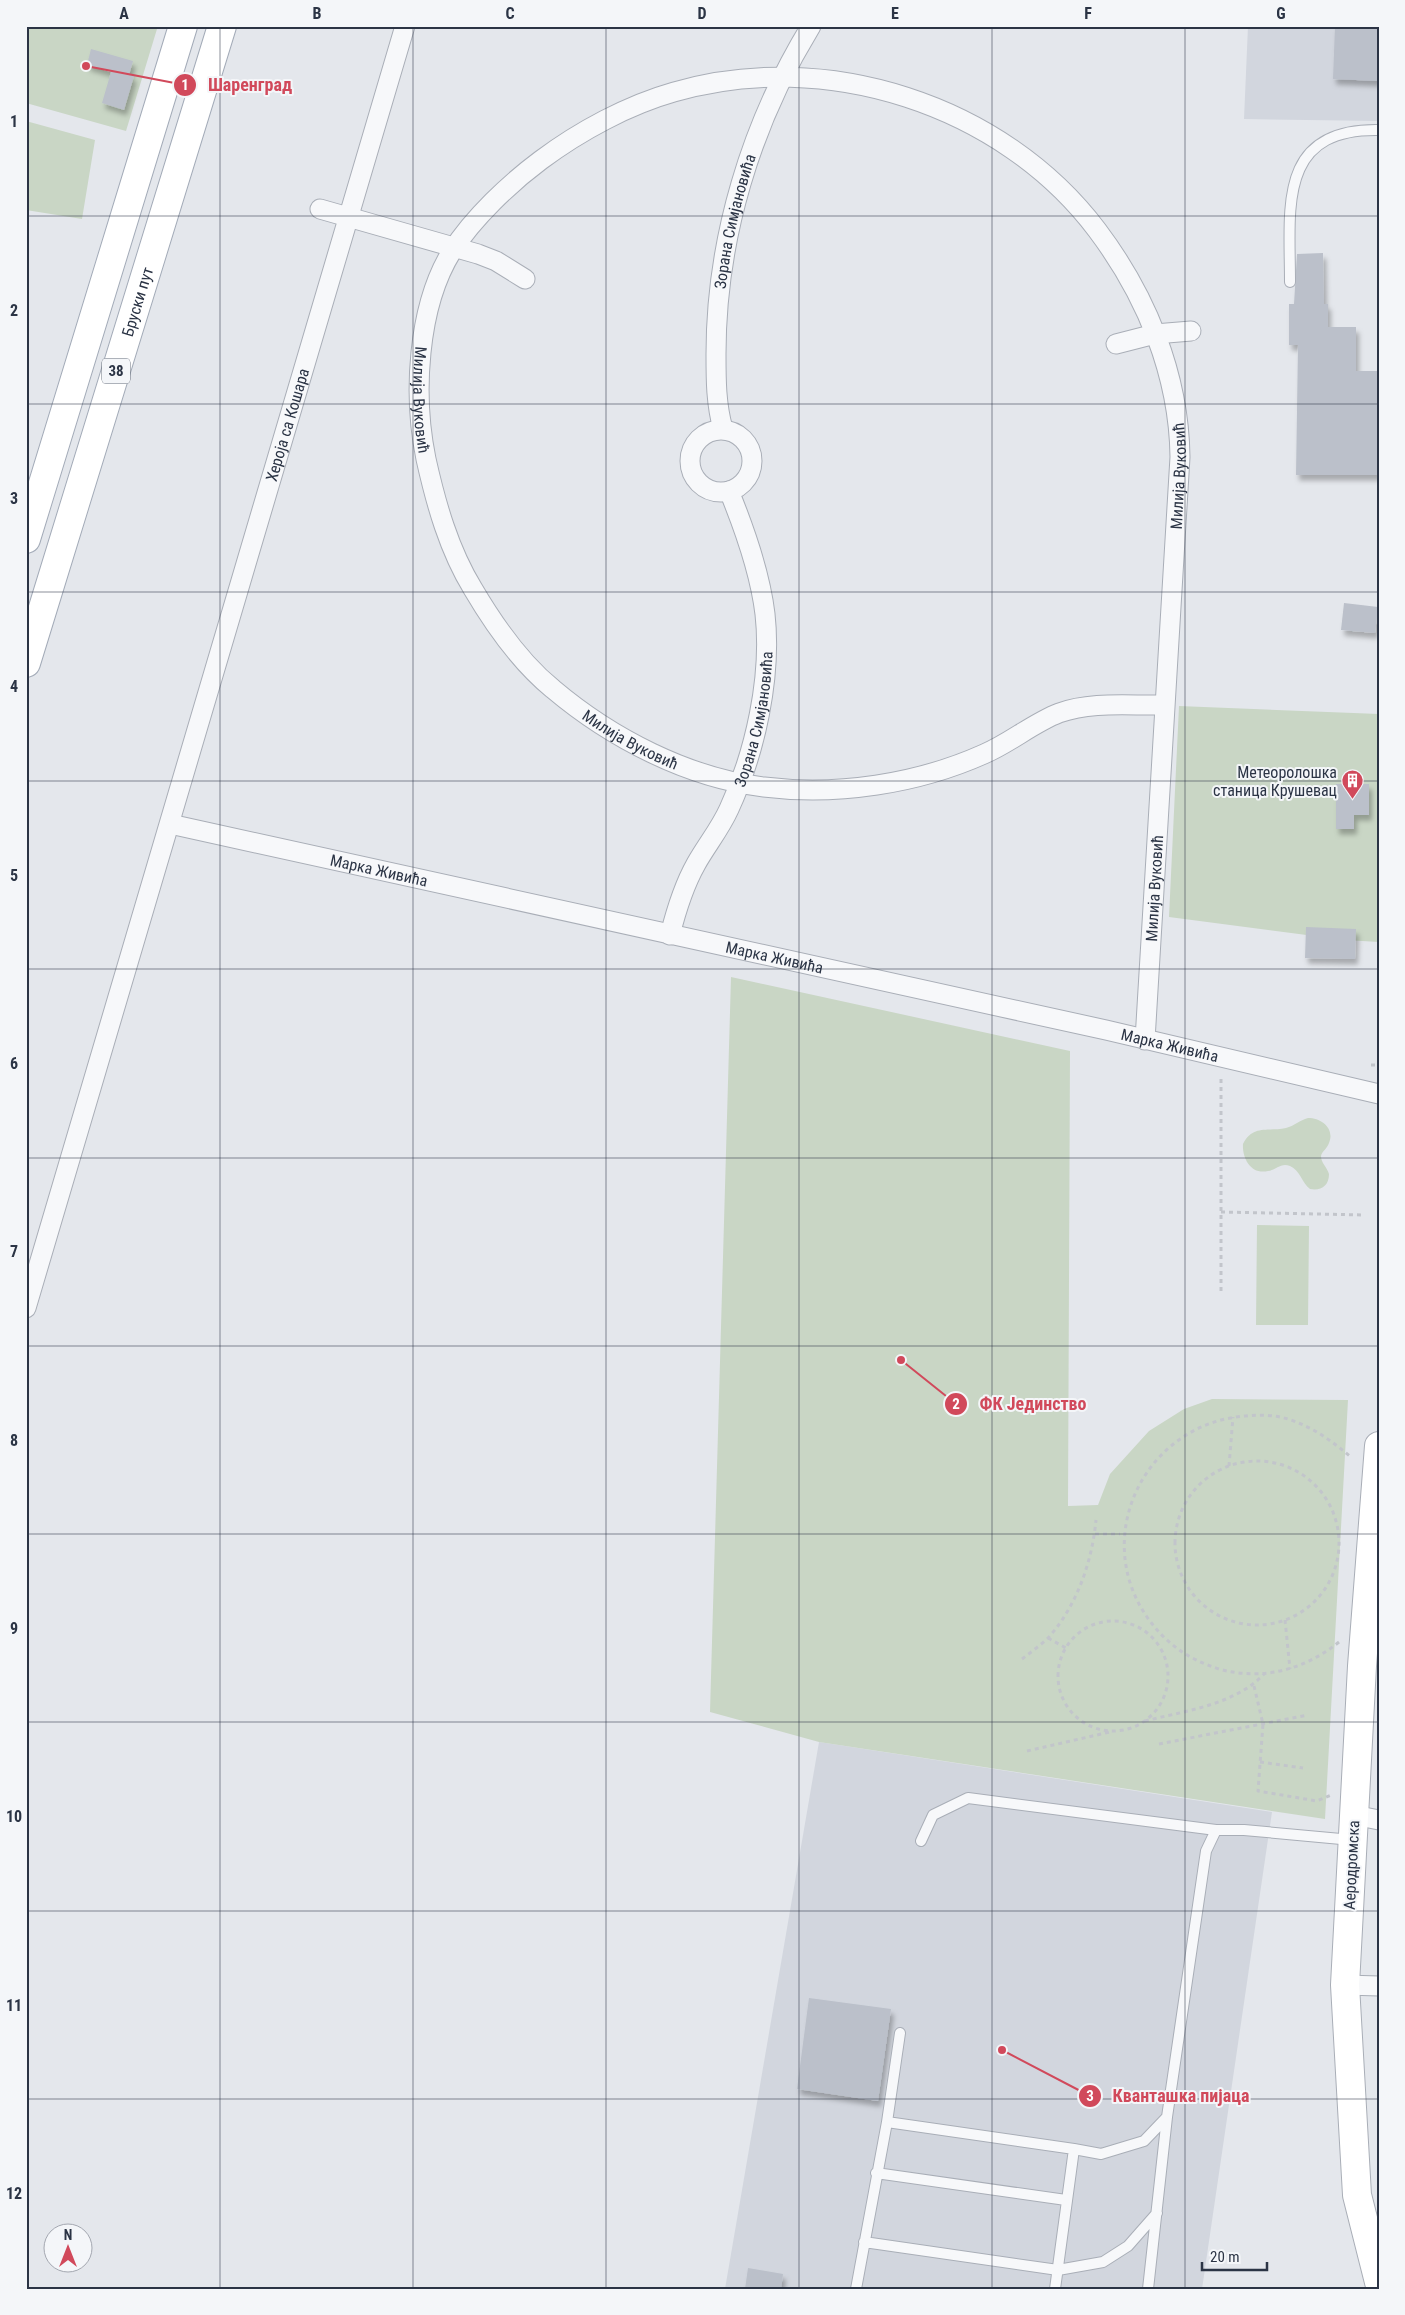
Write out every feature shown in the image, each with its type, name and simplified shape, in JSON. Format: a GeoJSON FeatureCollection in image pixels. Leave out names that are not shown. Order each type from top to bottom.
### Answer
{"type":"FeatureCollection","features":[{"type":"Feature","properties":{"kind":"main road","name":"38"},"geometry":{"type":"LineString","coordinates":[[26,539],[182,26]]}},
{"type":"Feature","properties":{"kind":"main road","name":"Бруски пут"},"geometry":{"type":"LineString","coordinates":[[26,663],[222,26]]}},
{"type":"Feature","properties":{"kind":"main road","name":"Аеродромска"},"geometry":{"type":"LineString","coordinates":[[1379,1446],[1371,1668],[1362,1825],[1345,1985],[1357,2195],[1379,2282]]}},
{"type":"Feature","properties":{"kind":"street","name":"Хероја са Кошара"},"geometry":{"type":"LineString","coordinates":[[26,1308],[405,26]]}},
{"type":"Feature","properties":{"kind":"street","name":"Зорана Симјановића"},"geometry":{"type":"LineString","coordinates":[[723,430],[717,408],[716,326],[732,215],[746,166],[765,117],[811,26]]}},
{"type":"Feature","properties":{"kind":"street","name":"Милија Вуковић"},"geometry":{"type":"LineString","coordinates":[[1145,1040],[1180,456],[1180,425],[1174,396],[1155,334],[1132,282],[1086,216],[1034,164],[970,124],[924,102],[884,89],[815,78],[784,77],[729,81],[674,92],[612,116],[557,148],[515,179],[454,248],[438,280],[424,334],[419,394],[423,441],[433,491],[458,565],[493,623],[548,686],[585,714],[640,747],[717,778],[768,788],[815,790],[878,784],[935,773],[987,753],[1057,714],[1091,706],[1165,706]]}},
{"type":"Feature","properties":{"kind":"street"},"geometry":{"type":"LineString","coordinates":[[320,209],[496,261],[524,279]]}},
{"type":"Feature","properties":{"kind":"street"},"geometry":{"type":"LineString","coordinates":[[1116,344],[1155,334],[1191,331]]}},
{"type":"Feature","properties":{"kind":"street"},"geometry":{"type":"LineString","coordinates":[[723,430],[741,436],[752,453],[751,472],[746,481],[729,491],[719,492],[700,484],[690,465],[691,454],[695,444],[702,436],[712,431],[723,430]]}},
{"type":"Feature","properties":{"kind":"street","name":"Зорана Симјановића"},"geometry":{"type":"LineString","coordinates":[[670,935],[678,904],[694,866],[728,811],[739,783],[753,742],[762,699],[765,616],[745,530],[729,491]]}},
{"type":"Feature","properties":{"kind":"street","name":"Марка Живића"},"geometry":{"type":"LineString","coordinates":[[170,824],[1145,1040],[1379,1094]]}},
{"type":"Feature","properties":{"kind":"street"},"geometry":{"type":"LineString","coordinates":[[1345,1985],[1379,1986]]}},
{"type":"Feature","properties":{"kind":"lane"},"geometry":{"type":"LineString","coordinates":[[1290,282],[1290,195],[1301,165],[1309,154],[1330,137],[1358,129],[1379,130]]}},
{"type":"Feature","properties":{"kind":"lane"},"geometry":{"type":"LineString","coordinates":[[921,1841],[933,1815],[968,1798],[1216,1830],[1253,1831],[1362,1825]]}},
{"type":"Feature","properties":{"kind":"lane"},"geometry":{"type":"LineString","coordinates":[[1148,2289],[1167,2118],[1206,1850],[1216,1830]]}},
{"type":"Feature","properties":{"kind":"lane"},"geometry":{"type":"LineString","coordinates":[[856,2289],[876,2173],[887,2122],[900,2033]]}},
{"type":"Feature","properties":{"kind":"lane"},"geometry":{"type":"LineString","coordinates":[[887,2122],[1101,2154],[1144,2141],[1167,2118]]}},
{"type":"Feature","properties":{"kind":"lane"},"geometry":{"type":"LineString","coordinates":[[1055,2289],[1074,2149]]}},
{"type":"Feature","properties":{"kind":"lane"},"geometry":{"type":"LineString","coordinates":[[876,2173],[1066,2200]]}},
{"type":"Feature","properties":{"kind":"lane"},"geometry":{"type":"LineString","coordinates":[[864,2242],[1058,2270],[1103,2262],[1128,2246],[1157,2213]]}},
{"type":"Feature","properties":{"kind":"path"},"geometry":{"type":"LineString","coordinates":[[1220,1291],[1221,1057]]}},
{"type":"Feature","properties":{"kind":"path"},"geometry":{"type":"LineString","coordinates":[[1371,1065],[1379,1065]]}},
{"type":"Feature","properties":{"kind":"path"},"geometry":{"type":"LineString","coordinates":[[1220,1212],[1363,1215]]}},
{"type":"Feature","properties":{"kind":"path"},"geometry":{"type":"LineString","coordinates":[[1344,1638],[1322,1656],[1290,1669],[1264,1674],[1238,1674],[1196,1662],[1161,1636],[1136,1600],[1124,1559],[1126,1515],[1142,1477],[1169,1445],[1205,1424],[1246,1414],[1287,1419],[1326,1436],[1352,1458]]}},
{"type":"Feature","properties":{"kind":"path"},"geometry":{"type":"LineString","coordinates":[[1229,1466],[1233,1417]]}},
{"type":"Feature","properties":{"kind":"path"},"geometry":{"type":"LineString","coordinates":[[1268,1461],[1294,1469],[1316,1484],[1331,1506],[1339,1531],[1339,1558],[1329,1583],[1313,1604],[1285,1620],[1265,1625],[1238,1623],[1213,1613],[1193,1596],[1179,1573],[1174,1545],[1178,1516],[1192,1492],[1213,1472],[1229,1466],[1240,1462],[1268,1461]]}},
{"type":"Feature","properties":{"kind":"path"},"geometry":{"type":"LineString","coordinates":[[1022,1659],[1048,1638],[1074,1599],[1094,1546],[1096,1520]]}},
{"type":"Feature","properties":{"kind":"path"},"geometry":{"type":"LineString","coordinates":[[1095,1534],[1120,1534]]}},
{"type":"Feature","properties":{"kind":"path"},"geometry":{"type":"LineString","coordinates":[[1339,1546],[1348,1547]]}},
{"type":"Feature","properties":{"kind":"path"},"geometry":{"type":"LineString","coordinates":[[1285,1620],[1290,1669]]}},
{"type":"Feature","properties":{"kind":"path"},"geometry":{"type":"LineString","coordinates":[[1114,1730],[1091,1727],[1076,1717],[1064,1703],[1058,1686],[1058,1668],[1066,1648],[1074,1637],[1088,1626],[1105,1621],[1124,1622],[1141,1629],[1155,1640],[1164,1656],[1168,1674],[1166,1692],[1157,1709],[1144,1721]]}},
{"type":"Feature","properties":{"kind":"path"},"geometry":{"type":"LineString","coordinates":[[1048,1638],[1066,1648]]}},
{"type":"Feature","properties":{"kind":"path"},"geometry":{"type":"LineString","coordinates":[[1028,1751],[1114,1730],[1127,1729],[1144,1721],[1198,1708],[1239,1694],[1254,1686],[1264,1674]]}},
{"type":"Feature","properties":{"kind":"path"},"geometry":{"type":"LineString","coordinates":[[1254,1686],[1262,1724],[1258,1791],[1316,1801],[1337,1793]]}},
{"type":"Feature","properties":{"kind":"path"},"geometry":{"type":"LineString","coordinates":[[1159,1744],[1308,1715]]}},
{"type":"Feature","properties":{"kind":"path"},"geometry":{"type":"LineString","coordinates":[[1260,1762],[1303,1768]]}},
{"type":"Feature","properties":{"kind":"shaded area"},"geometry":{"type":"Polygon","coordinates":[[[1248,26],[1379,26],[1379,121],[1244,119],[1248,26]]]}},
{"type":"Feature","properties":{"kind":"shaded area"},"geometry":{"type":"Polygon","coordinates":[[[819,1742],[1272,1812],[1202,2289],[725,2289],[819,1742]]]}},
{"type":"Feature","properties":{"kind":"green space"},"geometry":{"type":"Polygon","coordinates":[[[26,26],[146,26],[157,29],[126,131],[26,103],[26,26]]]}},
{"type":"Feature","properties":{"kind":"green space"},"geometry":{"type":"Polygon","coordinates":[[[26,121],[95,140],[82,219],[26,210],[26,121]]]}},
{"type":"Feature","properties":{"kind":"green space"},"geometry":{"type":"Polygon","coordinates":[[[1179,706],[1379,714],[1379,942],[1345,940],[1169,917],[1179,706]]]}},
{"type":"Feature","properties":{"kind":"green space"},"geometry":{"type":"Polygon","coordinates":[[[731,977],[1070,1051],[1068,1506],[1098,1505],[1110,1474],[1149,1431],[1184,1409],[1212,1399],[1348,1400],[1325,1819],[819,1742],[710,1712],[731,977]]]}},
{"type":"Feature","properties":{"kind":"green space"},"geometry":{"type":"Polygon","coordinates":[[[1308,1118],[1322,1122],[1329,1129],[1330,1133],[1329,1143],[1321,1156],[1329,1174],[1328,1182],[1324,1187],[1310,1189],[1296,1170],[1287,1165],[1262,1172],[1252,1168],[1246,1160],[1243,1149],[1243,1144],[1251,1134],[1256,1131],[1286,1128],[1308,1118]]]}},
{"type":"Feature","properties":{"kind":"green space"},"geometry":{"type":"Polygon","coordinates":[[[1257,1225],[1309,1226],[1308,1325],[1256,1325],[1257,1225]]]}},
{"type":"Feature","properties":{"kind":"building"},"geometry":{"type":"Polygon","coordinates":[[[1335,26],[1379,26],[1379,81],[1333,79],[1335,26]]]}},
{"type":"Feature","properties":{"kind":"building"},"geometry":{"type":"Polygon","coordinates":[[[91,49],[133,61],[129,75],[134,76],[124,110],[102,103],[111,72],[87,65],[91,49]]]}},
{"type":"Feature","properties":{"kind":"building"},"geometry":{"type":"Polygon","coordinates":[[[1323,253],[1324,304],[1328,304],[1328,327],[1356,327],[1356,371],[1379,371],[1379,475],[1296,475],[1298,345],[1289,345],[1289,304],[1294,304],[1297,254],[1323,253]]]}},
{"type":"Feature","properties":{"kind":"building"},"geometry":{"type":"Polygon","coordinates":[[[1344,603],[1378,607],[1375,633],[1341,630],[1344,603]]]}},
{"type":"Feature","properties":{"kind":"building","name":"Метеоролошка станица Крушевац"},"geometry":{"type":"Polygon","coordinates":[[[1336,784],[1369,784],[1369,815],[1354,815],[1354,829],[1336,829],[1336,784]]]}},
{"type":"Feature","properties":{"kind":"building"},"geometry":{"type":"Polygon","coordinates":[[[1306,927],[1356,929],[1355,959],[1305,958],[1306,927]]]}},
{"type":"Feature","properties":{"kind":"building"},"geometry":{"type":"Polygon","coordinates":[[[809,1998],[891,2009],[878,2101],[797,2089],[809,1998]]]}},
{"type":"Feature","properties":{"kind":"building"},"geometry":{"type":"Polygon","coordinates":[[[748,2268],[783,2274],[781,2289],[745,2289],[748,2268]]]}},
{"type":"Feature","properties":{"kind":"place","name":"Шаренград"},"geometry":{"type":"Point","coordinates":[86,66]}},
{"type":"Feature","properties":{"kind":"place","name":"Метеоролошка станица Крушевац"},"geometry":{"type":"Point","coordinates":[1353,800]}},
{"type":"Feature","properties":{"kind":"place","name":"ФК Јединство"},"geometry":{"type":"Point","coordinates":[901,1360]}},
{"type":"Feature","properties":{"kind":"place","name":"Кванташка пијаца"},"geometry":{"type":"Point","coordinates":[1002,2050]}}]}
